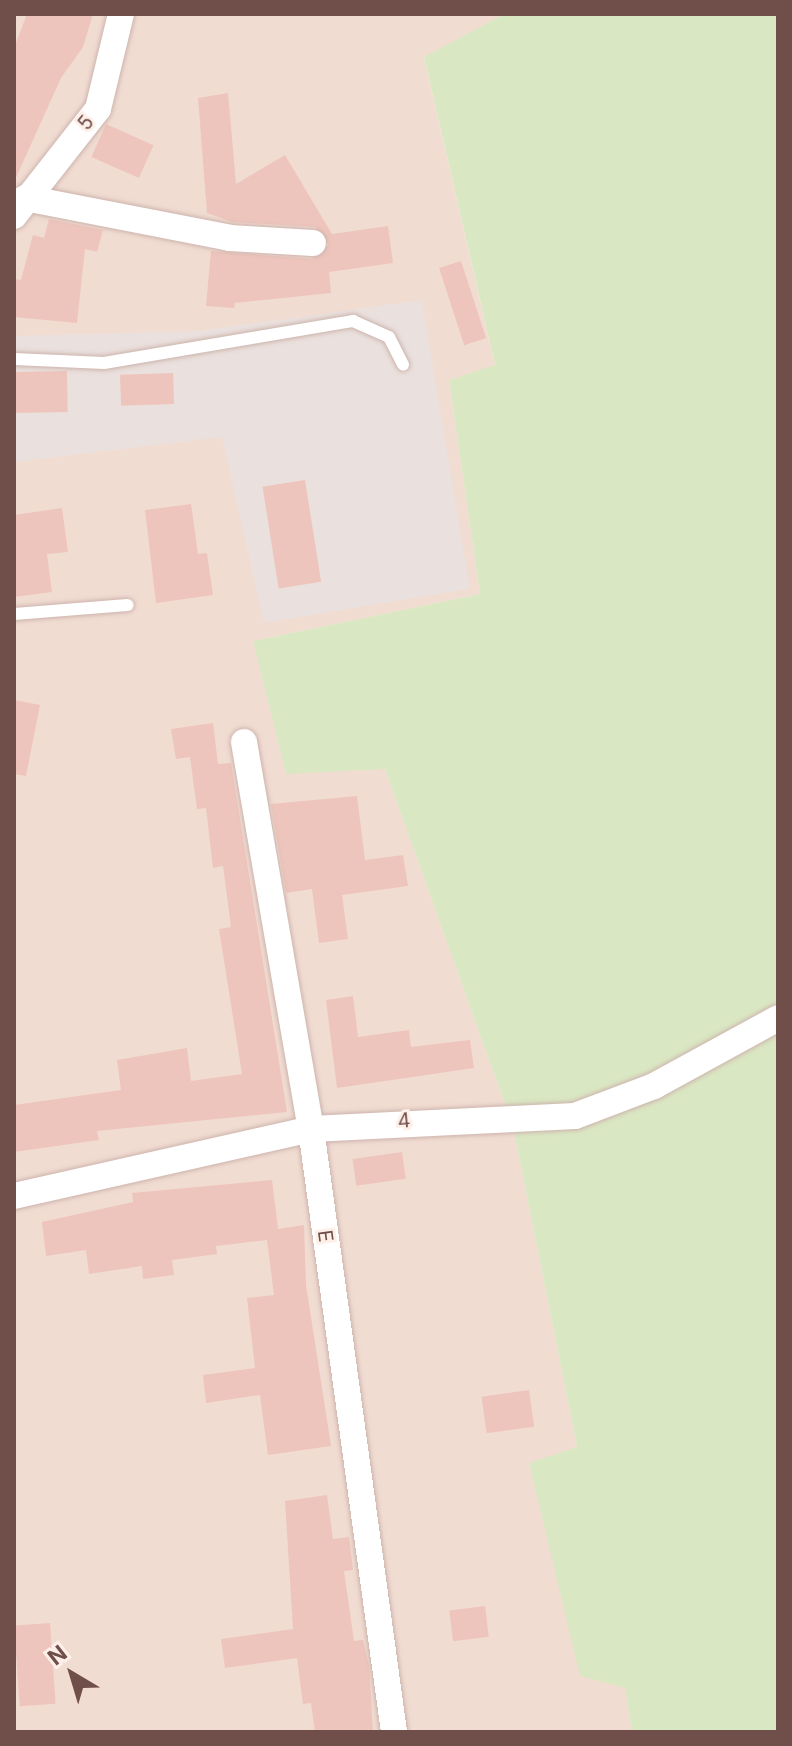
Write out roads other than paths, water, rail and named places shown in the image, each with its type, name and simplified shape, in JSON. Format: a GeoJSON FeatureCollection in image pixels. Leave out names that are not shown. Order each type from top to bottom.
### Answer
{"type":"FeatureCollection","features":[{"type":"Feature","properties":{"kind":"street","name":"5"},"geometry":{"type":"LineString","coordinates":[[20,207],[98,109],[121,14]]}},
{"type":"Feature","properties":{"kind":"street"},"geometry":{"type":"LineString","coordinates":[[20,207],[230,238],[313,243]]}},
{"type":"Feature","properties":{"kind":"street","name":"E"},"geometry":{"type":"LineString","coordinates":[[244,742],[311,1129],[394,1732]]}},
{"type":"Feature","properties":{"kind":"street","name":"4"},"geometry":{"type":"LineString","coordinates":[[14,1196],[311,1129],[575,1116],[654,1086],[778,1018]]}},
{"type":"Feature","properties":{"kind":"lane"},"geometry":{"type":"LineString","coordinates":[[14,359],[104,363],[353,321],[389,337],[403,365]]}},
{"type":"Feature","properties":{"kind":"lane"},"geometry":{"type":"LineString","coordinates":[[14,614],[128,605]]}}]}
